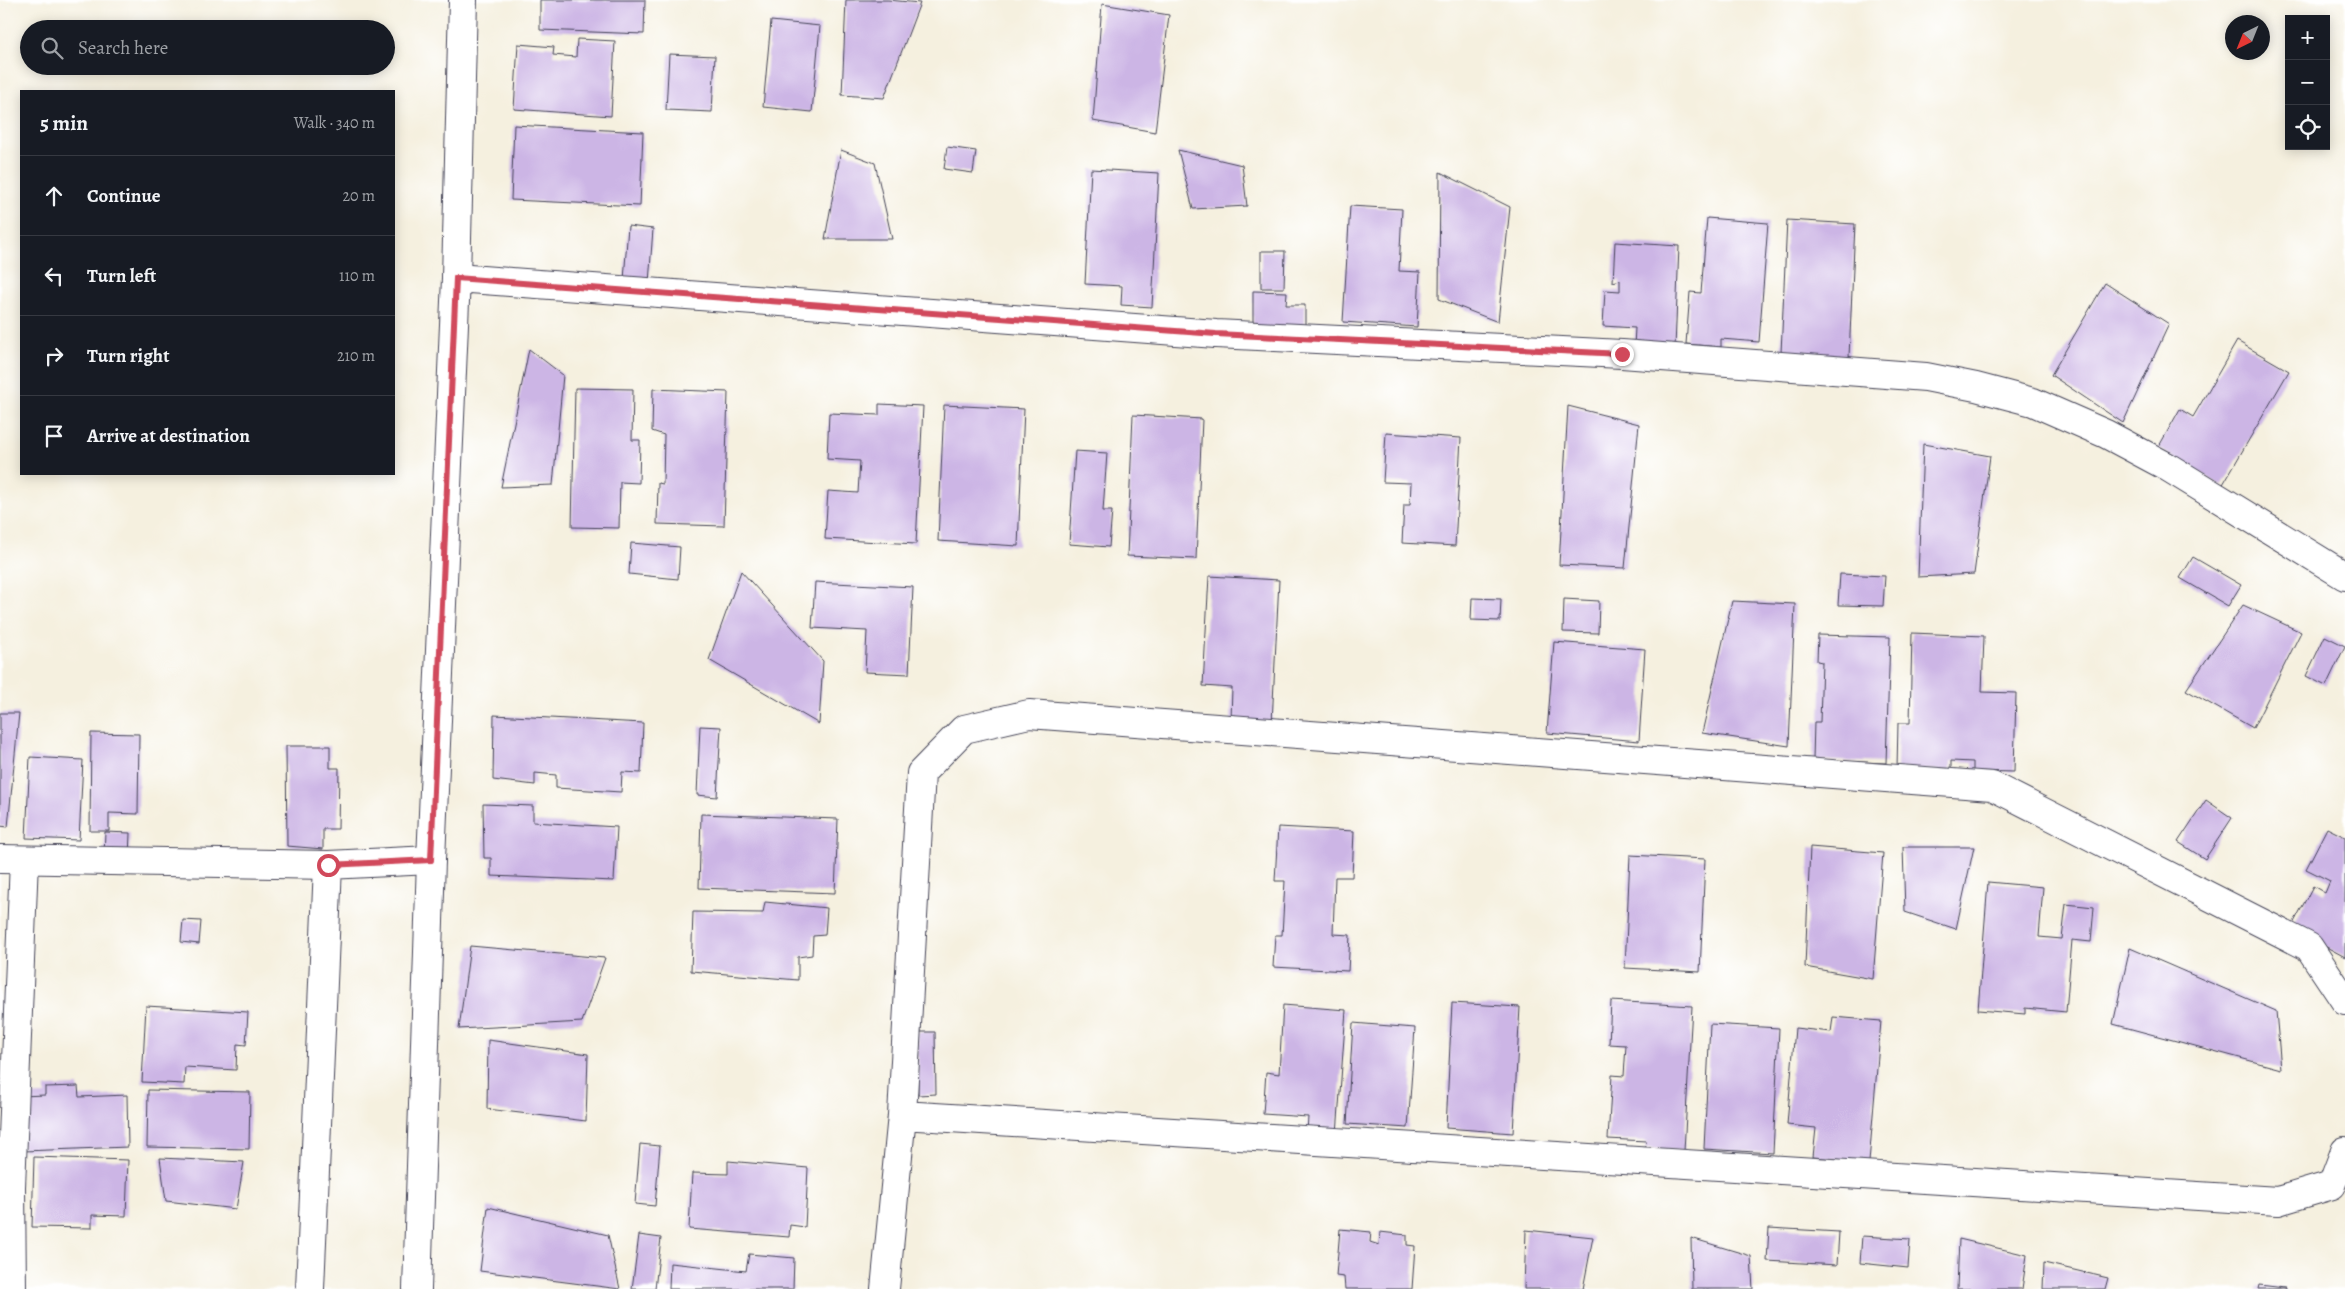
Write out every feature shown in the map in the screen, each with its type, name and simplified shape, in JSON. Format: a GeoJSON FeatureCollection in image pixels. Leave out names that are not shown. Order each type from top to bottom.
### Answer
{"type":"FeatureCollection","features":[{"type":"Feature","properties":{"kind":"street"},"geometry":{"type":"LineString","coordinates":[[417,1289],[431,860],[456,278],[463,0]]}},
{"type":"Feature","properties":{"kind":"street"},"geometry":{"type":"LineString","coordinates":[[456,278],[1216,334],[1622,354],[1926,377],[1976,387],[2033,402],[2106,434],[2166,466],[2345,576]]}},
{"type":"Feature","properties":{"kind":"street"},"geometry":{"type":"LineString","coordinates":[[886,1289],[902,1115],[921,773],[964,730],[1029,714],[1992,786],[2309,947],[2345,1002]]}},
{"type":"Feature","properties":{"kind":"street"},"geometry":{"type":"LineString","coordinates":[[12,1289],[6,1186],[12,859],[328,865],[431,860]]}},
{"type":"Feature","properties":{"kind":"street"},"geometry":{"type":"LineString","coordinates":[[310,1289],[328,865]]}},
{"type":"Feature","properties":{"kind":"street"},"geometry":{"type":"LineString","coordinates":[[902,1115],[2278,1201],[2332,1185],[2345,1152]]}},
{"type":"Feature","properties":{"kind":"building"},"geometry":{"type":"Polygon","coordinates":[[[540,0],[645,0],[644,34],[540,30],[540,0]]]}},
{"type":"Feature","properties":{"kind":"building"},"geometry":{"type":"Polygon","coordinates":[[[846,0],[888,0],[920,3],[884,98],[842,95],[846,0]]]}},
{"type":"Feature","properties":{"kind":"building"},"geometry":{"type":"Polygon","coordinates":[[[1102,4],[1169,15],[1155,132],[1093,121],[1102,4]]]}},
{"type":"Feature","properties":{"kind":"building"},"geometry":{"type":"Polygon","coordinates":[[[771,21],[820,26],[812,112],[763,107],[771,21]]]}},
{"type":"Feature","properties":{"kind":"building"},"geometry":{"type":"Polygon","coordinates":[[[577,39],[615,41],[611,116],[514,109],[518,44],[554,47],[553,55],[576,57],[577,39]]]}},
{"type":"Feature","properties":{"kind":"building"},"geometry":{"type":"Polygon","coordinates":[[[669,54],[715,56],[712,112],[666,110],[669,54]]]}},
{"type":"Feature","properties":{"kind":"building"},"geometry":{"type":"Polygon","coordinates":[[[514,125],[643,132],[640,206],[511,200],[514,125]]]}},
{"type":"Feature","properties":{"kind":"building"},"geometry":{"type":"Polygon","coordinates":[[[947,147],[976,151],[973,173],[944,169],[947,147]]]}},
{"type":"Feature","properties":{"kind":"building"},"geometry":{"type":"Polygon","coordinates":[[[841,150],[875,163],[892,239],[825,239],[841,150]]]}},
{"type":"Feature","properties":{"kind":"building"},"geometry":{"type":"Polygon","coordinates":[[[1178,150],[1242,165],[1247,206],[1193,209],[1178,150]]]}},
{"type":"Feature","properties":{"kind":"building"},"geometry":{"type":"Polygon","coordinates":[[[1091,169],[1159,173],[1152,307],[1121,305],[1122,286],[1085,284],[1091,169]]]}},
{"type":"Feature","properties":{"kind":"building"},"geometry":{"type":"Polygon","coordinates":[[[1440,172],[1510,207],[1498,322],[1439,299],[1440,172]]]}},
{"type":"Feature","properties":{"kind":"building"},"geometry":{"type":"Polygon","coordinates":[[[1350,206],[1402,209],[1399,271],[1420,272],[1417,327],[1343,322],[1350,206]]]}},
{"type":"Feature","properties":{"kind":"building"},"geometry":{"type":"Polygon","coordinates":[[[1707,218],[1768,223],[1759,342],[1721,339],[1721,347],[1686,344],[1690,292],[1701,293],[1707,218]]]}},
{"type":"Feature","properties":{"kind":"building"},"geometry":{"type":"Polygon","coordinates":[[[1787,220],[1855,224],[1849,357],[1781,353],[1787,220]]]}},
{"type":"Feature","properties":{"kind":"building"},"geometry":{"type":"Polygon","coordinates":[[[628,226],[653,229],[649,283],[624,280],[628,226]]]}},
{"type":"Feature","properties":{"kind":"building"},"geometry":{"type":"Polygon","coordinates":[[[1615,242],[1679,246],[1675,348],[1634,346],[1635,328],[1603,326],[1605,290],[1620,291],[1620,280],[1613,282],[1615,242]]]}},
{"type":"Feature","properties":{"kind":"building"},"geometry":{"type":"Polygon","coordinates":[[[1261,251],[1285,251],[1284,288],[1261,288],[1261,251]]]}},
{"type":"Feature","properties":{"kind":"building"},"geometry":{"type":"Polygon","coordinates":[[[2105,283],[2169,324],[2123,423],[2051,375],[2105,283]]]}},
{"type":"Feature","properties":{"kind":"building"},"geometry":{"type":"Polygon","coordinates":[[[1253,291],[1287,292],[1286,305],[1305,305],[1305,334],[1253,333],[1253,291]]]}},
{"type":"Feature","properties":{"kind":"building"},"geometry":{"type":"Polygon","coordinates":[[[2237,341],[2289,371],[2222,486],[2158,448],[2180,409],[2193,417],[2237,341]]]}},
{"type":"Feature","properties":{"kind":"building"},"geometry":{"type":"Polygon","coordinates":[[[529,349],[563,375],[553,485],[501,487],[529,349]]]}},
{"type":"Feature","properties":{"kind":"building"},"geometry":{"type":"Polygon","coordinates":[[[575,388],[633,389],[632,440],[640,440],[639,483],[620,482],[619,528],[572,527],[575,388]]]}},
{"type":"Feature","properties":{"kind":"building"},"geometry":{"type":"Polygon","coordinates":[[[653,389],[728,392],[724,526],[657,524],[658,483],[663,484],[664,435],[652,431],[653,389]]]}},
{"type":"Feature","properties":{"kind":"building"},"geometry":{"type":"Polygon","coordinates":[[[879,404],[923,406],[916,544],[825,539],[828,491],[858,493],[860,461],[827,459],[829,413],[879,415],[879,404]]]}},
{"type":"Feature","properties":{"kind":"building"},"geometry":{"type":"Polygon","coordinates":[[[944,405],[1024,409],[1018,546],[938,541],[944,405]]]}},
{"type":"Feature","properties":{"kind":"building"},"geometry":{"type":"Polygon","coordinates":[[[1568,406],[1639,424],[1625,568],[1559,565],[1568,406]]]}},
{"type":"Feature","properties":{"kind":"building"},"geometry":{"type":"Polygon","coordinates":[[[1133,415],[1202,419],[1196,559],[1127,556],[1133,415]]]}},
{"type":"Feature","properties":{"kind":"building"},"geometry":{"type":"Polygon","coordinates":[[[1386,433],[1461,438],[1455,546],[1402,543],[1404,505],[1410,505],[1411,483],[1383,482],[1386,433]]]}},
{"type":"Feature","properties":{"kind":"building"},"geometry":{"type":"Polygon","coordinates":[[[1923,444],[1990,456],[1974,574],[1918,577],[1923,444]]]}},
{"type":"Feature","properties":{"kind":"building"},"geometry":{"type":"Polygon","coordinates":[[[1075,451],[1107,453],[1103,511],[1112,511],[1109,547],[1069,544],[1075,451]]]}},
{"type":"Feature","properties":{"kind":"building"},"geometry":{"type":"Polygon","coordinates":[[[631,543],[680,547],[678,579],[629,574],[631,543]]]}},
{"type":"Feature","properties":{"kind":"building"},"geometry":{"type":"Polygon","coordinates":[[[2193,557],[2241,585],[2228,606],[2180,578],[2193,557]]]}},
{"type":"Feature","properties":{"kind":"building"},"geometry":{"type":"Polygon","coordinates":[[[741,571],[823,661],[819,724],[709,660],[741,571]]]}},
{"type":"Feature","properties":{"kind":"building"},"geometry":{"type":"Polygon","coordinates":[[[1840,574],[1885,576],[1883,606],[1838,605],[1840,574]]]}},
{"type":"Feature","properties":{"kind":"building"},"geometry":{"type":"Polygon","coordinates":[[[1209,576],[1279,580],[1272,723],[1231,720],[1232,688],[1203,686],[1209,576]]]}},
{"type":"Feature","properties":{"kind":"building"},"geometry":{"type":"Polygon","coordinates":[[[815,582],[913,587],[909,674],[865,672],[867,631],[812,628],[815,582]]]}},
{"type":"Feature","properties":{"kind":"building"},"geometry":{"type":"Polygon","coordinates":[[[1472,598],[1501,599],[1500,621],[1471,620],[1472,598]]]}},
{"type":"Feature","properties":{"kind":"building"},"geometry":{"type":"Polygon","coordinates":[[[1564,599],[1599,601],[1598,633],[1563,632],[1564,599]]]}},
{"type":"Feature","properties":{"kind":"building"},"geometry":{"type":"Polygon","coordinates":[[[1732,601],[1795,604],[1789,746],[1702,733],[1732,601]]]}},
{"type":"Feature","properties":{"kind":"building"},"geometry":{"type":"Polygon","coordinates":[[[2243,605],[2301,632],[2253,728],[2186,690],[2243,605]]]}},
{"type":"Feature","properties":{"kind":"building"},"geometry":{"type":"Polygon","coordinates":[[[1912,633],[1984,636],[1982,692],[2016,693],[2014,772],[1973,771],[1973,762],[1951,761],[1951,771],[1897,768],[1898,723],[1910,723],[1912,633]]]}},
{"type":"Feature","properties":{"kind":"building"},"geometry":{"type":"Polygon","coordinates":[[[1818,635],[1890,637],[1886,763],[1813,760],[1814,722],[1820,722],[1822,662],[1817,661],[1818,635]]]}},
{"type":"Feature","properties":{"kind":"building"},"geometry":{"type":"Polygon","coordinates":[[[2325,636],[2345,646],[2326,686],[2306,676],[2325,636]]]}},
{"type":"Feature","properties":{"kind":"building"},"geometry":{"type":"Polygon","coordinates":[[[1554,642],[1645,649],[1639,741],[1547,733],[1554,642]]]}},
{"type":"Feature","properties":{"kind":"building"},"geometry":{"type":"Polygon","coordinates":[[[0,713],[19,713],[8,827],[0,826],[0,713]]]}},
{"type":"Feature","properties":{"kind":"building"},"geometry":{"type":"Polygon","coordinates":[[[494,715],[643,723],[641,773],[622,772],[621,792],[556,788],[556,775],[535,773],[535,785],[493,780],[494,715]]]}},
{"type":"Feature","properties":{"kind":"building"},"geometry":{"type":"Polygon","coordinates":[[[700,726],[721,727],[717,797],[697,795],[700,726]]]}},
{"type":"Feature","properties":{"kind":"building"},"geometry":{"type":"Polygon","coordinates":[[[91,733],[139,734],[138,814],[109,813],[109,831],[90,831],[91,733]]]}},
{"type":"Feature","properties":{"kind":"building"},"geometry":{"type":"Polygon","coordinates":[[[286,746],[330,746],[330,768],[339,768],[338,829],[323,829],[323,849],[287,846],[286,746]]]}},
{"type":"Feature","properties":{"kind":"building"},"geometry":{"type":"Polygon","coordinates":[[[30,757],[83,760],[79,840],[26,838],[30,757]]]}},
{"type":"Feature","properties":{"kind":"building"},"geometry":{"type":"Polygon","coordinates":[[[2206,800],[2232,818],[2205,859],[2178,842],[2206,800]]]}},
{"type":"Feature","properties":{"kind":"building"},"geometry":{"type":"Polygon","coordinates":[[[483,804],[533,806],[533,822],[617,827],[614,881],[491,876],[491,858],[484,858],[483,804]]]}},
{"type":"Feature","properties":{"kind":"building"},"geometry":{"type":"Polygon","coordinates":[[[701,814],[838,819],[835,893],[699,888],[701,814]]]}},
{"type":"Feature","properties":{"kind":"building"},"geometry":{"type":"Polygon","coordinates":[[[1278,827],[1354,831],[1352,877],[1335,877],[1333,934],[1350,935],[1348,971],[1273,967],[1275,935],[1282,935],[1285,881],[1275,881],[1278,827]]]}},
{"type":"Feature","properties":{"kind":"building"},"geometry":{"type":"Polygon","coordinates":[[[2327,828],[2345,837],[2345,957],[2291,928],[2313,886],[2325,893],[2330,881],[2306,869],[2327,828]]]}},
{"type":"Feature","properties":{"kind":"building"},"geometry":{"type":"Polygon","coordinates":[[[105,832],[130,833],[129,858],[104,856],[105,832]]]}},
{"type":"Feature","properties":{"kind":"building"},"geometry":{"type":"Polygon","coordinates":[[[1810,847],[1883,853],[1873,979],[1805,967],[1810,847]]]}},
{"type":"Feature","properties":{"kind":"building"},"geometry":{"type":"Polygon","coordinates":[[[1903,847],[1974,847],[1956,929],[1905,912],[1903,847]]]}},
{"type":"Feature","properties":{"kind":"building"},"geometry":{"type":"Polygon","coordinates":[[[1630,855],[1705,859],[1700,972],[1625,968],[1630,855]]]}},
{"type":"Feature","properties":{"kind":"building"},"geometry":{"type":"Polygon","coordinates":[[[1988,882],[2043,887],[2039,937],[2062,939],[2066,904],[2094,907],[2091,942],[2072,940],[2066,1012],[2025,1008],[2025,1014],[1978,1010],[1988,882]]]}},
{"type":"Feature","properties":{"kind":"building"},"geometry":{"type":"Polygon","coordinates":[[[765,902],[827,908],[825,935],[813,936],[812,955],[798,957],[798,980],[691,971],[693,912],[763,913],[765,902]]]}},
{"type":"Feature","properties":{"kind":"building"},"geometry":{"type":"Polygon","coordinates":[[[183,920],[201,921],[199,944],[181,942],[183,920]]]}},
{"type":"Feature","properties":{"kind":"building"},"geometry":{"type":"Polygon","coordinates":[[[470,946],[605,958],[582,1022],[459,1029],[470,946]]]}},
{"type":"Feature","properties":{"kind":"building"},"geometry":{"type":"Polygon","coordinates":[[[2130,948],[2276,1011],[2281,1069],[2113,1024],[2130,948]]]}},
{"type":"Feature","properties":{"kind":"building"},"geometry":{"type":"Polygon","coordinates":[[[1611,1001],[1692,1006],[1684,1151],[1645,1148],[1646,1141],[1608,1139],[1612,1075],[1624,1076],[1626,1045],[1609,1044],[1611,1001]]]}},
{"type":"Feature","properties":{"kind":"building"},"geometry":{"type":"Polygon","coordinates":[[[1452,1003],[1520,1007],[1513,1133],[1446,1128],[1452,1003]]]}},
{"type":"Feature","properties":{"kind":"building"},"geometry":{"type":"Polygon","coordinates":[[[1283,1005],[1346,1010],[1337,1134],[1307,1132],[1308,1117],[1263,1114],[1266,1072],[1279,1074],[1283,1005]]]}},
{"type":"Feature","properties":{"kind":"building"},"geometry":{"type":"Polygon","coordinates":[[[146,1006],[248,1012],[246,1045],[237,1044],[236,1070],[185,1067],[184,1084],[142,1082],[146,1006]]]}},
{"type":"Feature","properties":{"kind":"building"},"geometry":{"type":"Polygon","coordinates":[[[1833,1017],[1881,1021],[1869,1162],[1813,1157],[1816,1128],[1787,1125],[1795,1028],[1831,1032],[1833,1017]]]}},
{"type":"Feature","properties":{"kind":"building"},"geometry":{"type":"Polygon","coordinates":[[[1353,1023],[1415,1028],[1408,1128],[1347,1124],[1353,1023]]]}},
{"type":"Feature","properties":{"kind":"building"},"geometry":{"type":"Polygon","coordinates":[[[1710,1024],[1779,1028],[1773,1153],[1704,1149],[1710,1024]]]}},
{"type":"Feature","properties":{"kind":"building"},"geometry":{"type":"Polygon","coordinates":[[[918,1032],[935,1032],[936,1094],[918,1095],[918,1032]]]}},
{"type":"Feature","properties":{"kind":"building"},"geometry":{"type":"Polygon","coordinates":[[[488,1040],[588,1054],[586,1121],[487,1109],[488,1040]]]}},
{"type":"Feature","properties":{"kind":"building"},"geometry":{"type":"Polygon","coordinates":[[[78,1086],[79,1097],[127,1095],[128,1147],[23,1151],[21,1096],[45,1095],[45,1087],[78,1086]]]}},
{"type":"Feature","properties":{"kind":"building"},"geometry":{"type":"Polygon","coordinates":[[[148,1090],[250,1092],[249,1149],[147,1147],[148,1090]]]}},
{"type":"Feature","properties":{"kind":"building"},"geometry":{"type":"Polygon","coordinates":[[[640,1144],[660,1146],[655,1206],[635,1204],[640,1144]]]}},
{"type":"Feature","properties":{"kind":"building"},"geometry":{"type":"Polygon","coordinates":[[[34,1157],[128,1160],[126,1216],[92,1215],[92,1228],[32,1227],[34,1157]]]}},
{"type":"Feature","properties":{"kind":"building"},"geometry":{"type":"Polygon","coordinates":[[[160,1158],[244,1162],[236,1209],[166,1201],[160,1158]]]}},
{"type":"Feature","properties":{"kind":"building"},"geometry":{"type":"Polygon","coordinates":[[[728,1161],[808,1168],[805,1227],[790,1225],[789,1237],[689,1229],[692,1173],[728,1174],[728,1161]]]}},
{"type":"Feature","properties":{"kind":"building"},"geometry":{"type":"Polygon","coordinates":[[[488,1207],[608,1235],[620,1289],[480,1271],[488,1207]]]}},
{"type":"Feature","properties":{"kind":"building"},"geometry":{"type":"Polygon","coordinates":[[[1769,1228],[1839,1232],[1837,1265],[1767,1261],[1769,1228]]]}},
{"type":"Feature","properties":{"kind":"building"},"geometry":{"type":"Polygon","coordinates":[[[1340,1229],[1371,1232],[1370,1242],[1379,1245],[1380,1232],[1407,1235],[1407,1245],[1415,1246],[1412,1289],[1345,1289],[1344,1277],[1336,1276],[1340,1229]]]}},
{"type":"Feature","properties":{"kind":"building"},"geometry":{"type":"Polygon","coordinates":[[[1526,1230],[1593,1237],[1583,1289],[1524,1289],[1526,1230]]]}},
{"type":"Feature","properties":{"kind":"building"},"geometry":{"type":"Polygon","coordinates":[[[639,1235],[661,1238],[655,1289],[632,1289],[639,1235]]]}},
{"type":"Feature","properties":{"kind":"building"},"geometry":{"type":"Polygon","coordinates":[[[1862,1236],[1910,1239],[1908,1268],[1860,1263],[1862,1236]]]}},
{"type":"Feature","properties":{"kind":"building"},"geometry":{"type":"Polygon","coordinates":[[[1691,1238],[1751,1256],[1753,1289],[1692,1289],[1691,1238]]]}},
{"type":"Feature","properties":{"kind":"building"},"geometry":{"type":"Polygon","coordinates":[[[1959,1239],[2027,1255],[2022,1289],[1957,1289],[1959,1239]]]}},
{"type":"Feature","properties":{"kind":"building"},"geometry":{"type":"Polygon","coordinates":[[[749,1254],[794,1258],[793,1289],[669,1289],[670,1263],[746,1271],[749,1254]]]}},
{"type":"Feature","properties":{"kind":"building"},"geometry":{"type":"Polygon","coordinates":[[[2044,1263],[2108,1278],[2105,1289],[2043,1289],[2044,1263]]]}},
{"type":"Feature","properties":{"kind":"building"},"geometry":{"type":"Polygon","coordinates":[[[2259,1285],[2285,1288],[2285,1289],[2258,1289],[2259,1285]]]}},
{"type":"Feature","properties":{"kind":"route"},"geometry":{"type":"LineString","coordinates":[[328,865],[431,860],[456,278],[1216,334],[1622,354]]}}]}
